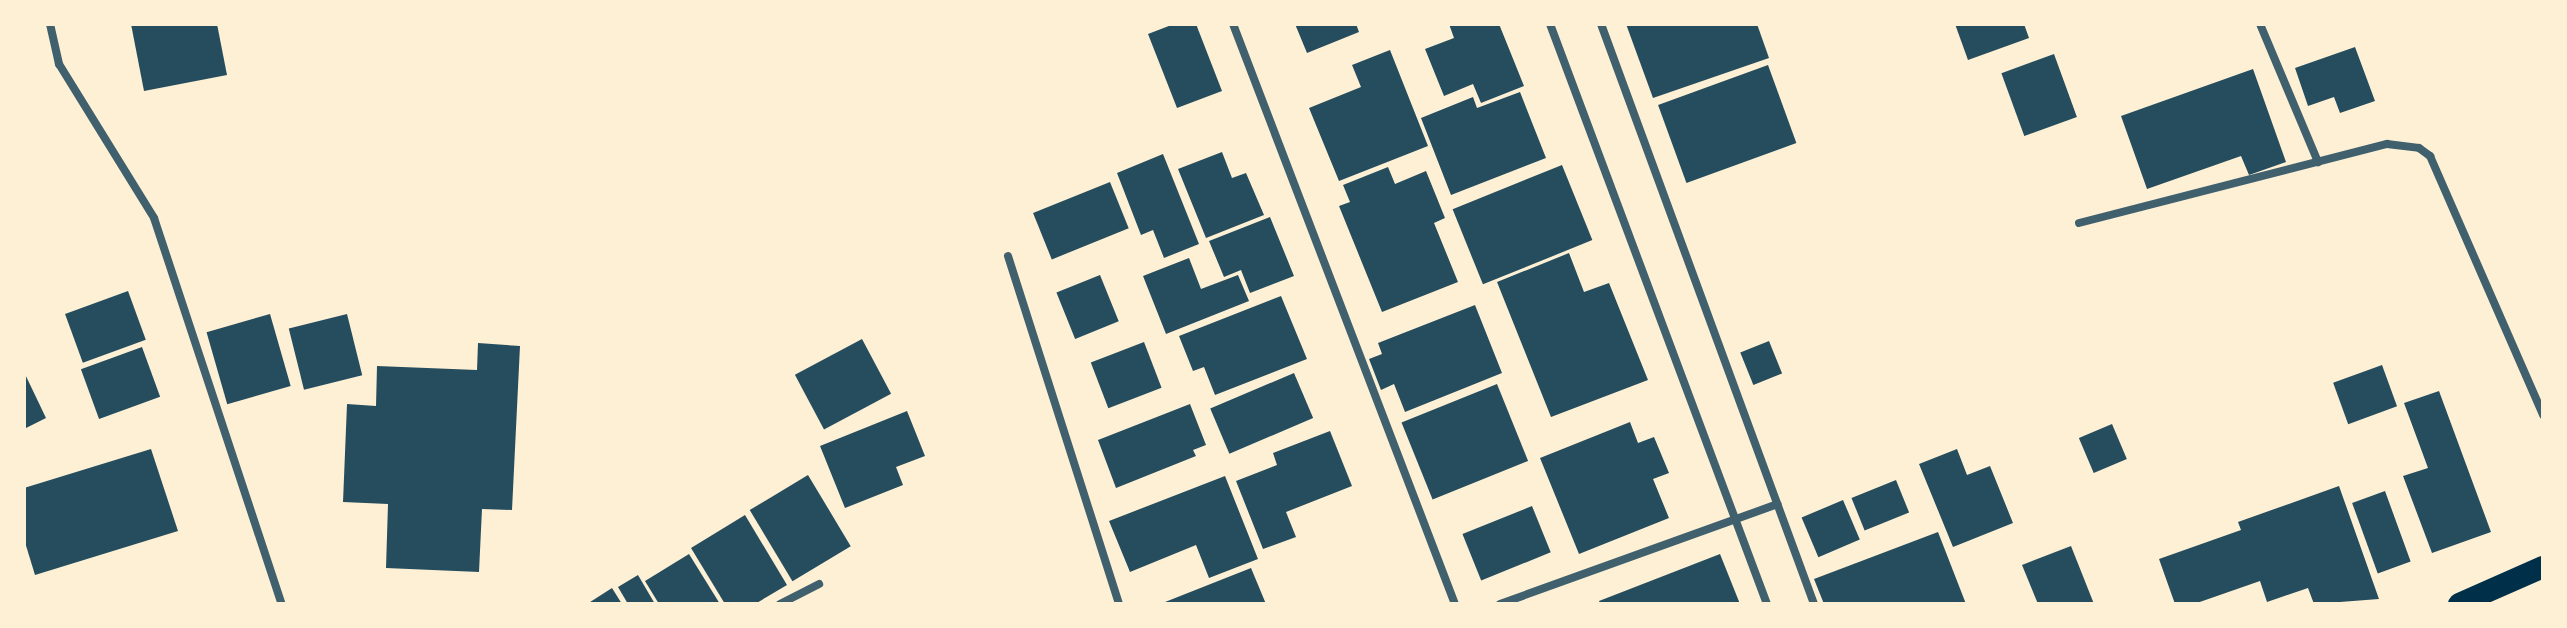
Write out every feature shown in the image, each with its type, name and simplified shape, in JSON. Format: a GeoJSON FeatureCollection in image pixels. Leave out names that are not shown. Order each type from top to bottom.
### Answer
{"type":"FeatureCollection","features":[{"type":"Feature","properties":{"kind":"highway"},"geometry":{"type":"LineString","coordinates":[[2459,604],[2543,567]]}},
{"type":"Feature","properties":{"kind":"street"},"geometry":{"type":"LineString","coordinates":[[50,24],[59,64],[154,218],[282,604]]}},
{"type":"Feature","properties":{"kind":"street"},"geometry":{"type":"LineString","coordinates":[[1233,24],[1455,604]]}},
{"type":"Feature","properties":{"kind":"street"},"geometry":{"type":"LineString","coordinates":[[1550,24],[1767,604]]}},
{"type":"Feature","properties":{"kind":"street"},"geometry":{"type":"LineString","coordinates":[[1601,24],[1814,604]]}},
{"type":"Feature","properties":{"kind":"street"},"geometry":{"type":"LineString","coordinates":[[2260,24],[2318,162]]}},
{"type":"Feature","properties":{"kind":"street"},"geometry":{"type":"LineString","coordinates":[[2079,223],[2387,144],[2405,143],[2430,156],[2543,415]]}},
{"type":"Feature","properties":{"kind":"street"},"geometry":{"type":"LineString","coordinates":[[1008,256],[1119,604]]}},
{"type":"Feature","properties":{"kind":"street"},"geometry":{"type":"LineString","coordinates":[[1500,604],[1778,504]]}},
{"type":"Feature","properties":{"kind":"street"},"geometry":{"type":"LineString","coordinates":[[780,604],[819,584]]}},
{"type":"Feature","properties":{"kind":"building"},"geometry":{"type":"Polygon","coordinates":[[[131,24],[217,24],[227,75],[144,91],[131,24]]]}},
{"type":"Feature","properties":{"kind":"building"},"geometry":{"type":"Polygon","coordinates":[[[1174,24],[1196,24],[1222,91],[1177,108],[1148,34],[1174,24]]]}},
{"type":"Feature","properties":{"kind":"building"},"geometry":{"type":"Polygon","coordinates":[[[1295,24],[1356,24],[1359,32],[1307,53],[1295,24]]]}},
{"type":"Feature","properties":{"kind":"building"},"geometry":{"type":"Polygon","coordinates":[[[1449,24],[1499,24],[1524,86],[1481,103],[1473,84],[1444,96],[1425,49],[1454,38],[1449,24]]]}},
{"type":"Feature","properties":{"kind":"building"},"geometry":{"type":"Polygon","coordinates":[[[1626,24],[1757,24],[1769,58],[1653,98],[1626,24]]]}},
{"type":"Feature","properties":{"kind":"building"},"geometry":{"type":"Polygon","coordinates":[[[1955,24],[2024,24],[2029,38],[1968,60],[1955,24]]]}},
{"type":"Feature","properties":{"kind":"building"},"geometry":{"type":"Polygon","coordinates":[[[2355,47],[2375,101],[2340,113],[2334,97],[2308,106],[2295,68],[2355,47]]]}},
{"type":"Feature","properties":{"kind":"building"},"geometry":{"type":"Polygon","coordinates":[[[1390,50],[1428,146],[1339,181],[1309,108],[1361,87],[1352,65],[1390,50]]]}},
{"type":"Feature","properties":{"kind":"building"},"geometry":{"type":"Polygon","coordinates":[[[2054,54],[2077,117],[2024,136],[2001,73],[2054,54]]]}},
{"type":"Feature","properties":{"kind":"building"},"geometry":{"type":"Polygon","coordinates":[[[1768,65],[1796,143],[1686,183],[1658,105],[1768,65]]]}},
{"type":"Feature","properties":{"kind":"building"},"geometry":{"type":"Polygon","coordinates":[[[2253,69],[2286,162],[2249,175],[2241,156],[2147,189],[2121,116],[2253,69]]]}},
{"type":"Feature","properties":{"kind":"building"},"geometry":{"type":"Polygon","coordinates":[[[1520,92],[1546,158],[1451,195],[1421,118],[1473,97],[1477,108],[1520,92]]]}},
{"type":"Feature","properties":{"kind":"building"},"geometry":{"type":"Polygon","coordinates":[[[1222,152],[1232,178],[1246,173],[1264,215],[1206,238],[1178,169],[1222,152]]]}},
{"type":"Feature","properties":{"kind":"building"},"geometry":{"type":"Polygon","coordinates":[[[1163,154],[1199,244],[1164,258],[1153,230],[1141,235],[1117,173],[1163,154]]]}},
{"type":"Feature","properties":{"kind":"building"},"geometry":{"type":"Polygon","coordinates":[[[1562,165],[1592,240],[1483,284],[1453,209],[1562,165]]]}},
{"type":"Feature","properties":{"kind":"building"},"geometry":{"type":"Polygon","coordinates":[[[1388,167],[1395,184],[1426,171],[1445,218],[1434,223],[1458,282],[1382,312],[1339,206],[1350,202],[1343,185],[1388,167]]]}},
{"type":"Feature","properties":{"kind":"building"},"geometry":{"type":"Polygon","coordinates":[[[1110,182],[1129,228],[1052,259],[1033,213],[1110,182]]]}},
{"type":"Feature","properties":{"kind":"building"},"geometry":{"type":"Polygon","coordinates":[[[1270,217],[1294,276],[1250,293],[1241,270],[1224,277],[1209,241],[1270,217]]]}},
{"type":"Feature","properties":{"kind":"building"},"geometry":{"type":"Polygon","coordinates":[[[1569,253],[1584,292],[1609,283],[1648,380],[1551,417],[1497,282],[1569,253]]]}},
{"type":"Feature","properties":{"kind":"building"},"geometry":{"type":"Polygon","coordinates":[[[1189,258],[1201,289],[1238,275],[1249,301],[1166,334],[1143,276],[1189,258]]]}},
{"type":"Feature","properties":{"kind":"building"},"geometry":{"type":"Polygon","coordinates":[[[1100,275],[1119,321],[1075,339],[1056,293],[1100,275]]]}},
{"type":"Feature","properties":{"kind":"building"},"geometry":{"type":"Polygon","coordinates":[[[128,291],[146,340],[83,363],[65,314],[128,291]]]}},
{"type":"Feature","properties":{"kind":"building"},"geometry":{"type":"Polygon","coordinates":[[[1281,296],[1307,359],[1215,395],[1204,367],[1193,371],[1179,336],[1281,296]]]}},
{"type":"Feature","properties":{"kind":"building"},"geometry":{"type":"Polygon","coordinates":[[[1475,305],[1502,373],[1405,412],[1394,384],[1381,390],[1369,359],[1382,354],[1378,343],[1475,305]]]}},
{"type":"Feature","properties":{"kind":"building"},"geometry":{"type":"Polygon","coordinates":[[[270,314],[291,386],[227,404],[207,332],[270,314]]]}},
{"type":"Feature","properties":{"kind":"building"},"geometry":{"type":"Polygon","coordinates":[[[347,314],[362,375],[304,390],[289,329],[347,314]]]}},
{"type":"Feature","properties":{"kind":"building"},"geometry":{"type":"Polygon","coordinates":[[[862,339],[891,394],[824,429],[795,375],[862,339]]]}},
{"type":"Feature","properties":{"kind":"building"},"geometry":{"type":"Polygon","coordinates":[[[1769,341],[1782,373],[1753,385],[1740,353],[1769,341]]]}},
{"type":"Feature","properties":{"kind":"building"},"geometry":{"type":"Polygon","coordinates":[[[1144,342],[1162,388],[1108,408],[1091,362],[1144,342]]]}},
{"type":"Feature","properties":{"kind":"building"},"geometry":{"type":"Polygon","coordinates":[[[478,343],[520,346],[512,510],[482,509],[479,572],[386,568],[388,504],[343,502],[347,404],[376,406],[377,366],[477,370],[478,343]]]}},
{"type":"Feature","properties":{"kind":"building"},"geometry":{"type":"Polygon","coordinates":[[[142,347],[160,397],[99,419],[81,369],[142,347]]]}},
{"type":"Feature","properties":{"kind":"building"},"geometry":{"type":"Polygon","coordinates":[[[2382,365],[2397,406],[2348,424],[2333,383],[2382,365]]]}},
{"type":"Feature","properties":{"kind":"building"},"geometry":{"type":"Polygon","coordinates":[[[24,372],[46,418],[24,429],[24,372]]]}},
{"type":"Feature","properties":{"kind":"building"},"geometry":{"type":"Polygon","coordinates":[[[1294,373],[1313,418],[1229,454],[1210,409],[1294,373]]]}},
{"type":"Feature","properties":{"kind":"building"},"geometry":{"type":"Polygon","coordinates":[[[1497,384],[1528,461],[1433,500],[1402,423],[1497,384]]]}},
{"type":"Feature","properties":{"kind":"building"},"geometry":{"type":"Polygon","coordinates":[[[2439,391],[2491,532],[2432,553],[2403,476],[2428,468],[2404,403],[2439,391]]]}},
{"type":"Feature","properties":{"kind":"building"},"geometry":{"type":"Polygon","coordinates":[[[1190,404],[1206,445],[1193,450],[1196,456],[1116,488],[1098,440],[1190,404]]]}},
{"type":"Feature","properties":{"kind":"building"},"geometry":{"type":"Polygon","coordinates":[[[907,411],[925,456],[896,467],[903,485],[845,508],[820,446],[907,411]]]}},
{"type":"Feature","properties":{"kind":"building"},"geometry":{"type":"Polygon","coordinates":[[[1630,422],[1638,443],[1654,437],[1669,473],[1653,479],[1669,518],[1579,554],[1540,458],[1630,422]]]}},
{"type":"Feature","properties":{"kind":"building"},"geometry":{"type":"Polygon","coordinates":[[[2112,424],[2127,459],[2094,473],[2079,438],[2112,424]]]}},
{"type":"Feature","properties":{"kind":"building"},"geometry":{"type":"Polygon","coordinates":[[[1330,431],[1352,486],[1286,512],[1296,537],[1263,549],[1236,481],[1277,465],[1273,453],[1330,431]]]}},
{"type":"Feature","properties":{"kind":"building"},"geometry":{"type":"Polygon","coordinates":[[[151,449],[178,531],[35,575],[24,539],[24,488],[151,449]]]}},
{"type":"Feature","properties":{"kind":"building"},"geometry":{"type":"Polygon","coordinates":[[[1957,449],[1967,475],[1990,466],[2013,523],[1953,547],[1919,464],[1957,449]]]}},
{"type":"Feature","properties":{"kind":"building"},"geometry":{"type":"Polygon","coordinates":[[[808,475],[851,546],[792,581],[750,510],[808,475]]]}},
{"type":"Feature","properties":{"kind":"building"},"geometry":{"type":"Polygon","coordinates":[[[1225,476],[1258,559],[1209,578],[1196,545],[1130,572],[1109,521],[1225,476]]]}},
{"type":"Feature","properties":{"kind":"building"},"geometry":{"type":"Polygon","coordinates":[[[1896,480],[1909,512],[1865,530],[1851,498],[1896,480]]]}},
{"type":"Feature","properties":{"kind":"building"},"geometry":{"type":"Polygon","coordinates":[[[2339,486],[2379,599],[2314,604],[2308,588],[2267,602],[2260,581],[2194,604],[2175,604],[2159,559],[2241,530],[2238,522],[2339,486]]]}},
{"type":"Feature","properties":{"kind":"building"},"geometry":{"type":"Polygon","coordinates":[[[2385,491],[2411,561],[2378,573],[2352,503],[2385,491]]]}},
{"type":"Feature","properties":{"kind":"building"},"geometry":{"type":"Polygon","coordinates":[[[1843,500],[1860,540],[1818,557],[1802,518],[1843,500]]]}},
{"type":"Feature","properties":{"kind":"building"},"geometry":{"type":"Polygon","coordinates":[[[1532,506],[1551,552],[1481,580],[1462,534],[1532,506]]]}},
{"type":"Feature","properties":{"kind":"building"},"geometry":{"type":"Polygon","coordinates":[[[745,515],[787,585],[755,604],[725,604],[691,548],[745,515]]]}},
{"type":"Feature","properties":{"kind":"building"},"geometry":{"type":"Polygon","coordinates":[[[1938,532],[1966,604],[1824,604],[1814,579],[1938,532]]]}},
{"type":"Feature","properties":{"kind":"building"},"geometry":{"type":"Polygon","coordinates":[[[2071,546],[2094,604],[2038,604],[2022,565],[2071,546]]]}},
{"type":"Feature","properties":{"kind":"building"},"geometry":{"type":"Polygon","coordinates":[[[689,554],[720,604],[659,604],[645,581],[689,554]]]}},
{"type":"Feature","properties":{"kind":"building"},"geometry":{"type":"Polygon","coordinates":[[[1720,554],[1740,604],[1600,604],[1599,601],[1720,554]]]}},
{"type":"Feature","properties":{"kind":"building"},"geometry":{"type":"Polygon","coordinates":[[[1251,568],[1266,604],[1160,604],[1251,568]]]}},
{"type":"Feature","properties":{"kind":"building"},"geometry":{"type":"Polygon","coordinates":[[[638,575],[655,604],[628,604],[618,587],[638,575]]]}},
{"type":"Feature","properties":{"kind":"building"},"geometry":{"type":"Polygon","coordinates":[[[612,588],[622,604],[587,604],[612,588]]]}}]}
